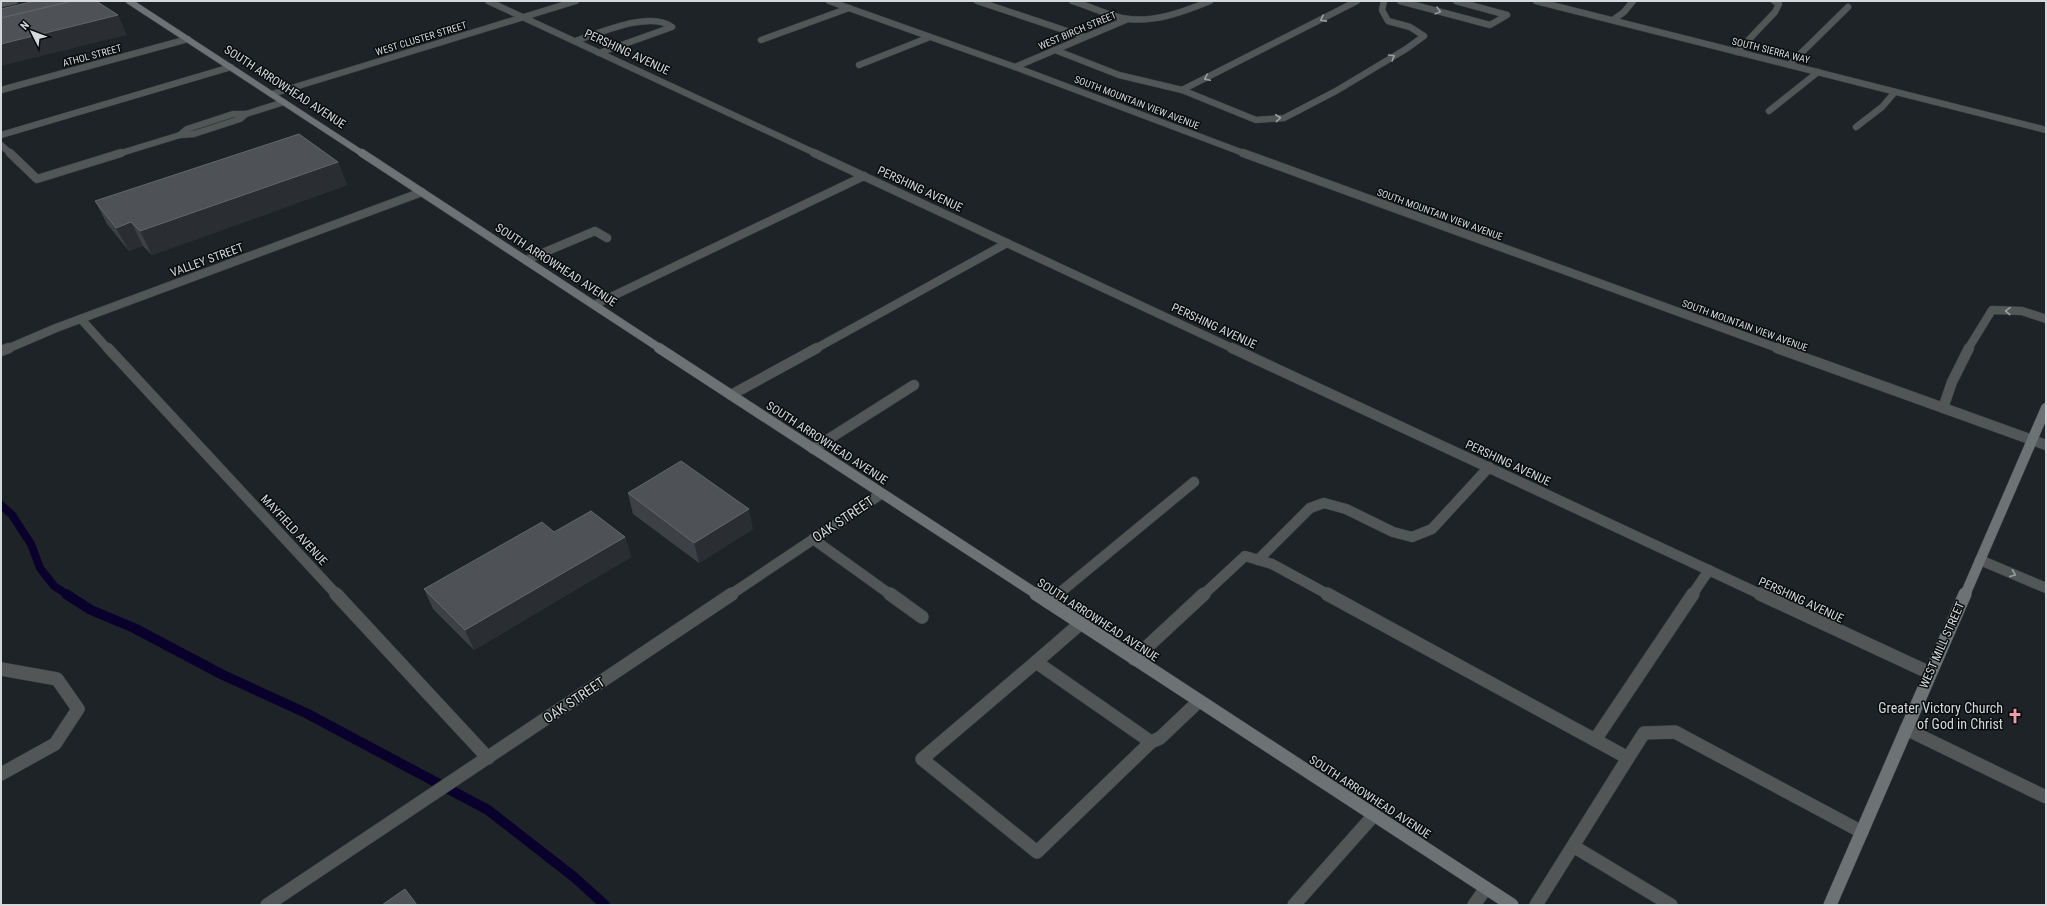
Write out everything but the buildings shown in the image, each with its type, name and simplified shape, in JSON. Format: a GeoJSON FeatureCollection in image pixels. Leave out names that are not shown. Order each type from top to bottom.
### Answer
{"type":"FeatureCollection","features":[{"type":"Feature","properties":{"kind":"main road","name":"SOUTH ARROWHEAD AVENUE"},"geometry":{"type":"LineString","coordinates":[[129,1],[881,494],[1512,905]]}},
{"type":"Feature","properties":{"kind":"main road","name":"WEST MILL STREET"},"geometry":{"type":"LineString","coordinates":[[1830,905],[2046,408]]}},
{"type":"Feature","properties":{"kind":"street"},"geometry":{"type":"LineString","coordinates":[[1,4],[15,1]]}},
{"type":"Feature","properties":{"kind":"street","name":"PERSHING AVENUE"},"geometry":{"type":"LineString","coordinates":[[488,1],[1930,673]]}},
{"type":"Feature","properties":{"kind":"street","name":"WEST CLUSTER STREET"},"geometry":{"type":"LineString","coordinates":[[272,94],[576,1]]}},
{"type":"Feature","properties":{"kind":"street","name":"SOUTH MOUNTAIN VIEW AVENUE"},"geometry":{"type":"LineString","coordinates":[[829,1],[1015,67],[1293,172],[2046,445]]}},
{"type":"Feature","properties":{"kind":"street"},"geometry":{"type":"LineString","coordinates":[[977,1],[1085,37]]}},
{"type":"Feature","properties":{"kind":"street"},"geometry":{"type":"LineString","coordinates":[[1072,1],[1128,19]]}},
{"type":"Feature","properties":{"kind":"street","name":"WEST BIRCH STREET"},"geometry":{"type":"LineString","coordinates":[[1015,67],[1128,19],[1153,17],[1194,7],[1210,1]]}},
{"type":"Feature","properties":{"kind":"street"},"geometry":{"type":"LineString","coordinates":[[1182,90],[1357,1]]}},
{"type":"Feature","properties":{"kind":"street"},"geometry":{"type":"LineString","coordinates":[[1055,50],[1119,75],[1182,90],[1256,120],[1284,118],[1336,91],[1406,49],[1424,36],[1410,27],[1388,21],[1382,10],[1384,1]]}},
{"type":"Feature","properties":{"kind":"street"},"geometry":{"type":"LineString","coordinates":[[1400,1],[1490,25],[1507,15],[1456,1]]}},
{"type":"Feature","properties":{"kind":"street","name":"SOUTH SIERRA WAY"},"geometry":{"type":"LineString","coordinates":[[1536,1],[2046,130]]}},
{"type":"Feature","properties":{"kind":"street"},"geometry":{"type":"LineString","coordinates":[[1613,20],[1624,12],[1633,1]]}},
{"type":"Feature","properties":{"kind":"street"},"geometry":{"type":"LineString","coordinates":[[1737,52],[1775,12],[1779,4],[1774,1]]}},
{"type":"Feature","properties":{"kind":"street"},"geometry":{"type":"LineString","coordinates":[[1789,65],[1848,7]]}},
{"type":"Feature","properties":{"kind":"street"},"geometry":{"type":"LineString","coordinates":[[761,40],[849,8]]}},
{"type":"Feature","properties":{"kind":"street"},"geometry":{"type":"LineString","coordinates":[[575,41],[643,20],[653,19],[662,21],[672,27],[599,53]]}},
{"type":"Feature","properties":{"kind":"street"},"geometry":{"type":"LineString","coordinates":[[859,65],[930,37]]}},
{"type":"Feature","properties":{"kind":"street","name":"ATHOL STREET"},"geometry":{"type":"LineString","coordinates":[[1,90],[188,39]]}},
{"type":"Feature","properties":{"kind":"street"},"geometry":{"type":"LineString","coordinates":[[1,135],[231,67]]}},
{"type":"Feature","properties":{"kind":"street"},"geometry":{"type":"LineString","coordinates":[[1769,111],[1818,72]]}},
{"type":"Feature","properties":{"kind":"street"},"geometry":{"type":"LineString","coordinates":[[1856,127],[1882,107],[1894,92]]}},
{"type":"Feature","properties":{"kind":"street"},"geometry":{"type":"LineString","coordinates":[[1,145],[37,179],[180,135],[187,129],[233,114],[246,114],[284,102]]}},
{"type":"Feature","properties":{"kind":"street"},"geometry":{"type":"LineString","coordinates":[[594,305],[864,176]]}},
{"type":"Feature","properties":{"kind":"street","name":"VALLEY STREET"},"geometry":{"type":"LineString","coordinates":[[1,351],[81,319],[422,192]]}},
{"type":"Feature","properties":{"kind":"street"},"geometry":{"type":"LineString","coordinates":[[526,260],[594,231],[607,238]]}},
{"type":"Feature","properties":{"kind":"street"},"geometry":{"type":"LineString","coordinates":[[731,395],[1007,243]]}},
{"type":"Feature","properties":{"kind":"street"},"geometry":{"type":"LineString","coordinates":[[1943,408],[1948,388],[1973,339],[1992,310],[2022,311],[2046,319]]}},
{"type":"Feature","properties":{"kind":"street","name":"MAYFIELD AVENUE"},"geometry":{"type":"LineString","coordinates":[[81,319],[488,758]]}},
{"type":"Feature","properties":{"kind":"street"},"geometry":{"type":"LineString","coordinates":[[813,449],[914,385]]}},
{"type":"Feature","properties":{"kind":"street"},"geometry":{"type":"LineString","coordinates":[[1258,560],[1310,508],[1324,503],[1346,509],[1393,532],[1412,537],[1432,529],[1489,467]]}},
{"type":"Feature","properties":{"kind":"street"},"geometry":{"type":"LineString","coordinates":[[1048,602],[1194,482]]}},
{"type":"Feature","properties":{"kind":"street","name":"OAK STREET"},"geometry":{"type":"LineString","coordinates":[[267,905],[881,494]]}},
{"type":"Feature","properties":{"kind":"street"},"geometry":{"type":"LineString","coordinates":[[813,539],[922,617]]}},
{"type":"Feature","properties":{"kind":"street"},"geometry":{"type":"LineString","coordinates":[[1134,659],[1245,556],[1272,564],[1628,758]]}},
{"type":"Feature","properties":{"kind":"street"},"geometry":{"type":"LineString","coordinates":[[1980,560],[2046,588]]}},
{"type":"Feature","properties":{"kind":"street"},"geometry":{"type":"LineString","coordinates":[[1595,740],[1709,570]]}},
{"type":"Feature","properties":{"kind":"street"},"geometry":{"type":"LineString","coordinates":[[1081,624],[922,759],[1037,852],[1152,742],[1160,738],[1199,701]]}},
{"type":"Feature","properties":{"kind":"street"},"geometry":{"type":"LineString","coordinates":[[1036,662],[1152,742]]}},
{"type":"Feature","properties":{"kind":"street"},"geometry":{"type":"LineString","coordinates":[[1,670],[3,668],[57,679],[78,709],[55,744],[1,774]]}},
{"type":"Feature","properties":{"kind":"street"},"geometry":{"type":"LineString","coordinates":[[1906,728],[2046,797]]}},
{"type":"Feature","properties":{"kind":"street"},"geometry":{"type":"LineString","coordinates":[[1536,905],[1644,733],[1675,732],[1862,832]]}},
{"type":"Feature","properties":{"kind":"street"},"geometry":{"type":"LineString","coordinates":[[1294,905],[1374,815]]}},
{"type":"Feature","properties":{"kind":"street"},"geometry":{"type":"LineString","coordinates":[[1573,846],[1671,905]]}},
{"type":"Feature","properties":{"kind":"street"},"geometry":{"type":"LineString","coordinates":[[1474,905],[1486,888]]}},
{"type":"Feature","properties":{"kind":"waterway"},"geometry":{"type":"LineString","coordinates":[[1,505],[12,515],[31,544],[40,568],[54,586],[68,595]]}},
{"type":"Feature","properties":{"kind":"waterway"},"geometry":{"type":"LineString","coordinates":[[66,594],[91,610],[134,628],[223,675],[306,713],[488,810],[574,877],[605,905]]}},
{"type":"Feature","properties":{"kind":"place","name":"Greater Victory Church of God in Christ"},"geometry":{"type":"Point","coordinates":[2015,716]}}]}
